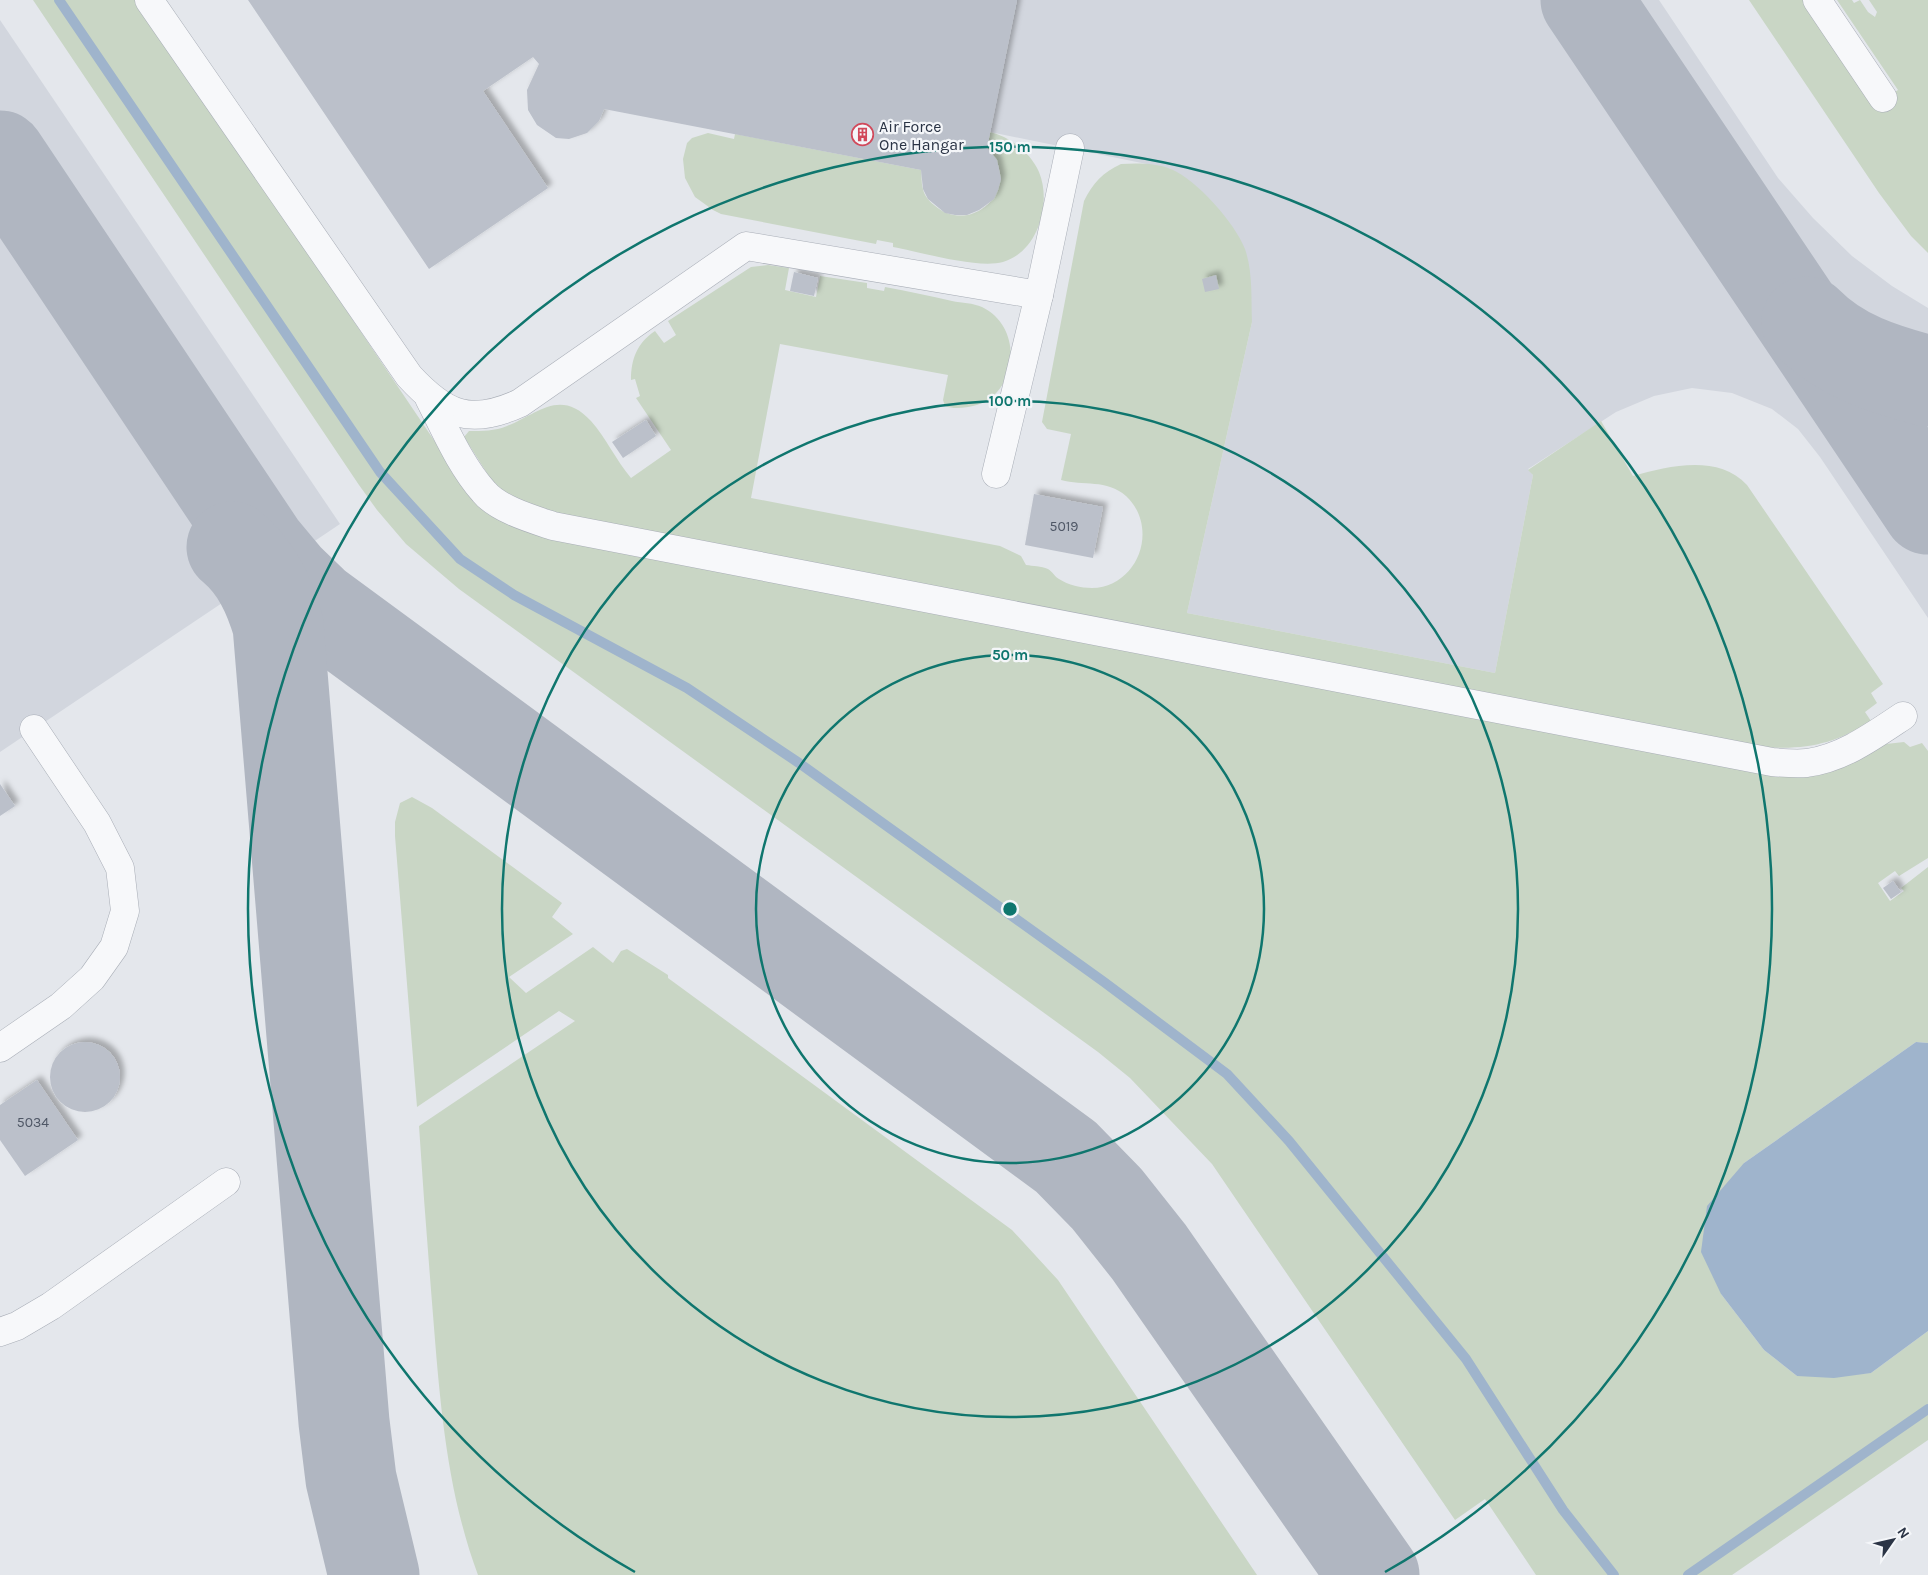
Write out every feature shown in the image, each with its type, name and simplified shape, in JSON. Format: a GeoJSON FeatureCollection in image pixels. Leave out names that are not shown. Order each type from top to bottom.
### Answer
{"type":"FeatureCollection","features":[{"type":"Feature","properties":{"kind":"lane"},"geometry":{"type":"LineString","coordinates":[[149,0],[409,376],[429,398],[462,461],[484,494],[520,515],[553,526],[1772,762],[1806,763],[1837,756],[1868,739],[1902,716]]}},
{"type":"Feature","properties":{"kind":"lane"},"geometry":{"type":"LineString","coordinates":[[1817,0],[1883,98]]}},
{"type":"Feature","properties":{"kind":"lane"},"geometry":{"type":"LineString","coordinates":[[996,474],[1039,295],[1070,148]]}},
{"type":"Feature","properties":{"kind":"lane"},"geometry":{"type":"LineString","coordinates":[[429,398],[451,410],[473,416],[498,413],[520,403],[746,246],[1039,295]]}},
{"type":"Feature","properties":{"kind":"lane"},"geometry":{"type":"LineString","coordinates":[[0,1048],[61,1006],[92,978],[114,946],[125,911],[120,868],[97,823],[34,729]]}},
{"type":"Feature","properties":{"kind":"lane"},"geometry":{"type":"LineString","coordinates":[[0,1332],[17,1326],[51,1306],[226,1182]]}},
{"type":"Feature","properties":{"kind":"shaded area"},"geometry":{"type":"Polygon","coordinates":[[[1017,0],[1659,0],[1778,178],[1813,218],[1852,256],[1892,286],[1928,308],[1928,618],[1820,457],[1798,429],[1772,409],[1732,393],[1692,388],[1654,396],[1616,412],[1528,469],[1533,475],[1495,673],[1187,613],[1252,322],[1171,169],[990,132],[1017,0]]]}},
{"type":"Feature","properties":{"kind":"shaded area"},"geometry":{"type":"Polygon","coordinates":[[[0,20],[340,524],[0,752],[0,20]]]}},
{"type":"Feature","properties":{"kind":"green space"},"geometry":{"type":"Polygon","coordinates":[[[33,0],[137,0],[473,498],[1756,770],[1886,744],[1904,742],[1910,747],[1922,743],[1928,751],[1928,858],[1899,876],[1895,871],[1878,883],[1890,901],[1904,891],[1901,888],[1928,867],[1928,1043],[1916,1042],[1744,1163],[1721,1294],[1764,1350],[1797,1376],[1871,1373],[1928,1331],[1928,1440],[1732,1575],[1536,1575],[1485,1499],[1455,1520],[1212,1164],[1130,1078],[1098,1052],[459,589],[406,544],[359,485],[33,0]]]}},
{"type":"Feature","properties":{"kind":"green space"},"geometry":{"type":"Polygon","coordinates":[[[1749,0],[1808,0],[1878,103],[1898,90],[1837,0],[1852,0],[1854,3],[1860,0],[1868,12],[1875,17],[1877,12],[1869,0],[1928,0],[1928,253],[1911,236],[1879,193],[1749,0]]]}},
{"type":"Feature","properties":{"kind":"green space"},"geometry":{"type":"Polygon","coordinates":[[[990,132],[1019,146],[1030,158],[1039,172],[1043,184],[1044,198],[1039,225],[1025,248],[1015,257],[992,264],[964,262],[893,247],[893,243],[877,240],[876,244],[721,214],[695,197],[685,178],[683,159],[687,143],[692,138],[708,133],[734,139],[735,134],[921,170],[922,184],[930,202],[948,214],[963,215],[977,212],[989,204],[997,192],[1000,178],[997,163],[987,148],[990,132]]]}},
{"type":"Feature","properties":{"kind":"green space"},"geometry":{"type":"Polygon","coordinates":[[[1121,164],[1146,164],[1165,167],[1192,182],[1214,203],[1233,227],[1248,258],[1252,322],[1187,613],[1495,673],[1533,475],[1528,470],[1601,421],[1633,476],[1677,466],[1708,466],[1722,469],[1735,475],[1747,485],[1883,684],[1871,693],[1877,703],[1865,712],[1871,721],[1845,735],[1820,744],[1779,748],[1764,747],[577,517],[533,507],[497,489],[464,437],[469,431],[502,428],[548,407],[558,405],[569,406],[580,411],[591,421],[631,478],[671,450],[636,398],[640,396],[635,379],[631,380],[631,372],[639,346],[655,331],[664,343],[676,335],[668,321],[751,267],[768,265],[789,268],[785,290],[816,297],[820,276],[867,283],[867,288],[884,291],[885,287],[975,305],[982,307],[996,317],[1006,331],[1010,347],[1010,363],[1006,379],[997,392],[985,402],[968,407],[954,408],[945,406],[943,400],[948,375],[780,344],[751,498],[1000,546],[1021,556],[1026,565],[1048,569],[1058,578],[1070,584],[1092,588],[1108,585],[1122,578],[1132,567],[1139,554],[1142,524],[1136,509],[1126,496],[1111,487],[1061,480],[1071,434],[1047,429],[1042,422],[1084,201],[1099,179],[1121,164]]]}},
{"type":"Feature","properties":{"kind":"green space"},"geometry":{"type":"Polygon","coordinates":[[[412,797],[432,808],[562,903],[552,917],[573,934],[509,977],[526,993],[593,947],[613,963],[621,951],[627,949],[668,975],[668,978],[1012,1230],[1058,1280],[1257,1575],[478,1575],[467,1544],[459,1512],[442,1414],[419,1126],[575,1021],[559,1011],[417,1107],[395,836],[395,822],[400,803],[412,797]]]}},
{"type":"Feature","properties":{"kind":"water"},"geometry":{"type":"Polygon","coordinates":[[[1916,1042],[1928,1043],[1928,1331],[1871,1373],[1834,1378],[1797,1376],[1764,1350],[1721,1294],[1701,1252],[1707,1206],[1744,1163],[1916,1042]]]}},
{"type":"Feature","properties":{"kind":"building","name":"Air Force One Hangar"},"geometry":{"type":"Polygon","coordinates":[[[248,0],[1017,0],[987,148],[997,160],[1001,179],[994,199],[979,210],[967,215],[955,215],[945,213],[928,199],[923,189],[921,170],[604,109],[599,121],[587,133],[569,139],[556,138],[537,125],[528,110],[527,90],[539,64],[533,57],[483,91],[548,188],[429,269],[248,0]]]}},
{"type":"Feature","properties":{"kind":"building"},"geometry":{"type":"Polygon","coordinates":[[[794,272],[818,278],[814,296],[790,291],[794,272]]]}},
{"type":"Feature","properties":{"kind":"building"},"geometry":{"type":"Polygon","coordinates":[[[1216,275],[1219,289],[1205,292],[1202,279],[1216,275]]]}},
{"type":"Feature","properties":{"kind":"building"},"geometry":{"type":"Polygon","coordinates":[[[646,420],[656,436],[623,458],[612,442],[646,420]]]}},
{"type":"Feature","properties":{"kind":"building"},"geometry":{"type":"Polygon","coordinates":[[[1034,494],[1103,507],[1093,558],[1025,545],[1034,494]]]}},
{"type":"Feature","properties":{"kind":"building"},"geometry":{"type":"Polygon","coordinates":[[[0,784],[15,806],[0,816],[0,784]]]}},
{"type":"Feature","properties":{"kind":"building"},"geometry":{"type":"Polygon","coordinates":[[[1893,881],[1901,892],[1891,899],[1883,888],[1893,881]]]}},
{"type":"Feature","properties":{"kind":"building"},"geometry":{"type":"Polygon","coordinates":[[[85,1042],[104,1048],[114,1058],[120,1077],[114,1096],[104,1106],[85,1112],[66,1106],[56,1096],[50,1077],[56,1058],[66,1048],[85,1042]]]}},
{"type":"Feature","properties":{"kind":"building"},"geometry":{"type":"Polygon","coordinates":[[[37,1080],[78,1140],[25,1176],[0,1140],[0,1105],[37,1080]]]}},
{"type":"Feature","properties":{"kind":"waterway"},"geometry":{"type":"LineString","coordinates":[[59,0],[380,472],[460,559],[514,595],[687,688],[799,763],[1104,982],[1227,1074],[1289,1141],[1466,1359],[1563,1510],[1614,1575]]}},
{"type":"Feature","properties":{"kind":"waterway"},"geometry":{"type":"LineString","coordinates":[[1688,1575],[1928,1409]]}},
{"type":"Feature","properties":{"kind":"taxiway"},"geometry":{"type":"LineString","coordinates":[[1586,0],[1928,509]]}},
{"type":"Feature","properties":{"kind":"taxiway"},"geometry":{"type":"LineString","coordinates":[[0,156],[262,548],[287,578],[316,606],[1066,1157],[1107,1199],[1149,1252],[1374,1575]]}},
{"type":"Feature","properties":{"kind":"taxiway"},"geometry":{"type":"LineString","coordinates":[[1807,322],[1834,344],[1863,360],[1895,372],[1928,381]]}},
{"type":"Feature","properties":{"kind":"taxiway"},"geometry":{"type":"LineString","coordinates":[[232,547],[241,555],[261,583],[271,603],[278,625],[344,1422],[351,1479],[374,1575]]}},
{"type":"Feature","properties":{"kind":"place","name":"Air Force One Hangar"},"geometry":{"type":"Point","coordinates":[863,135]}}]}
